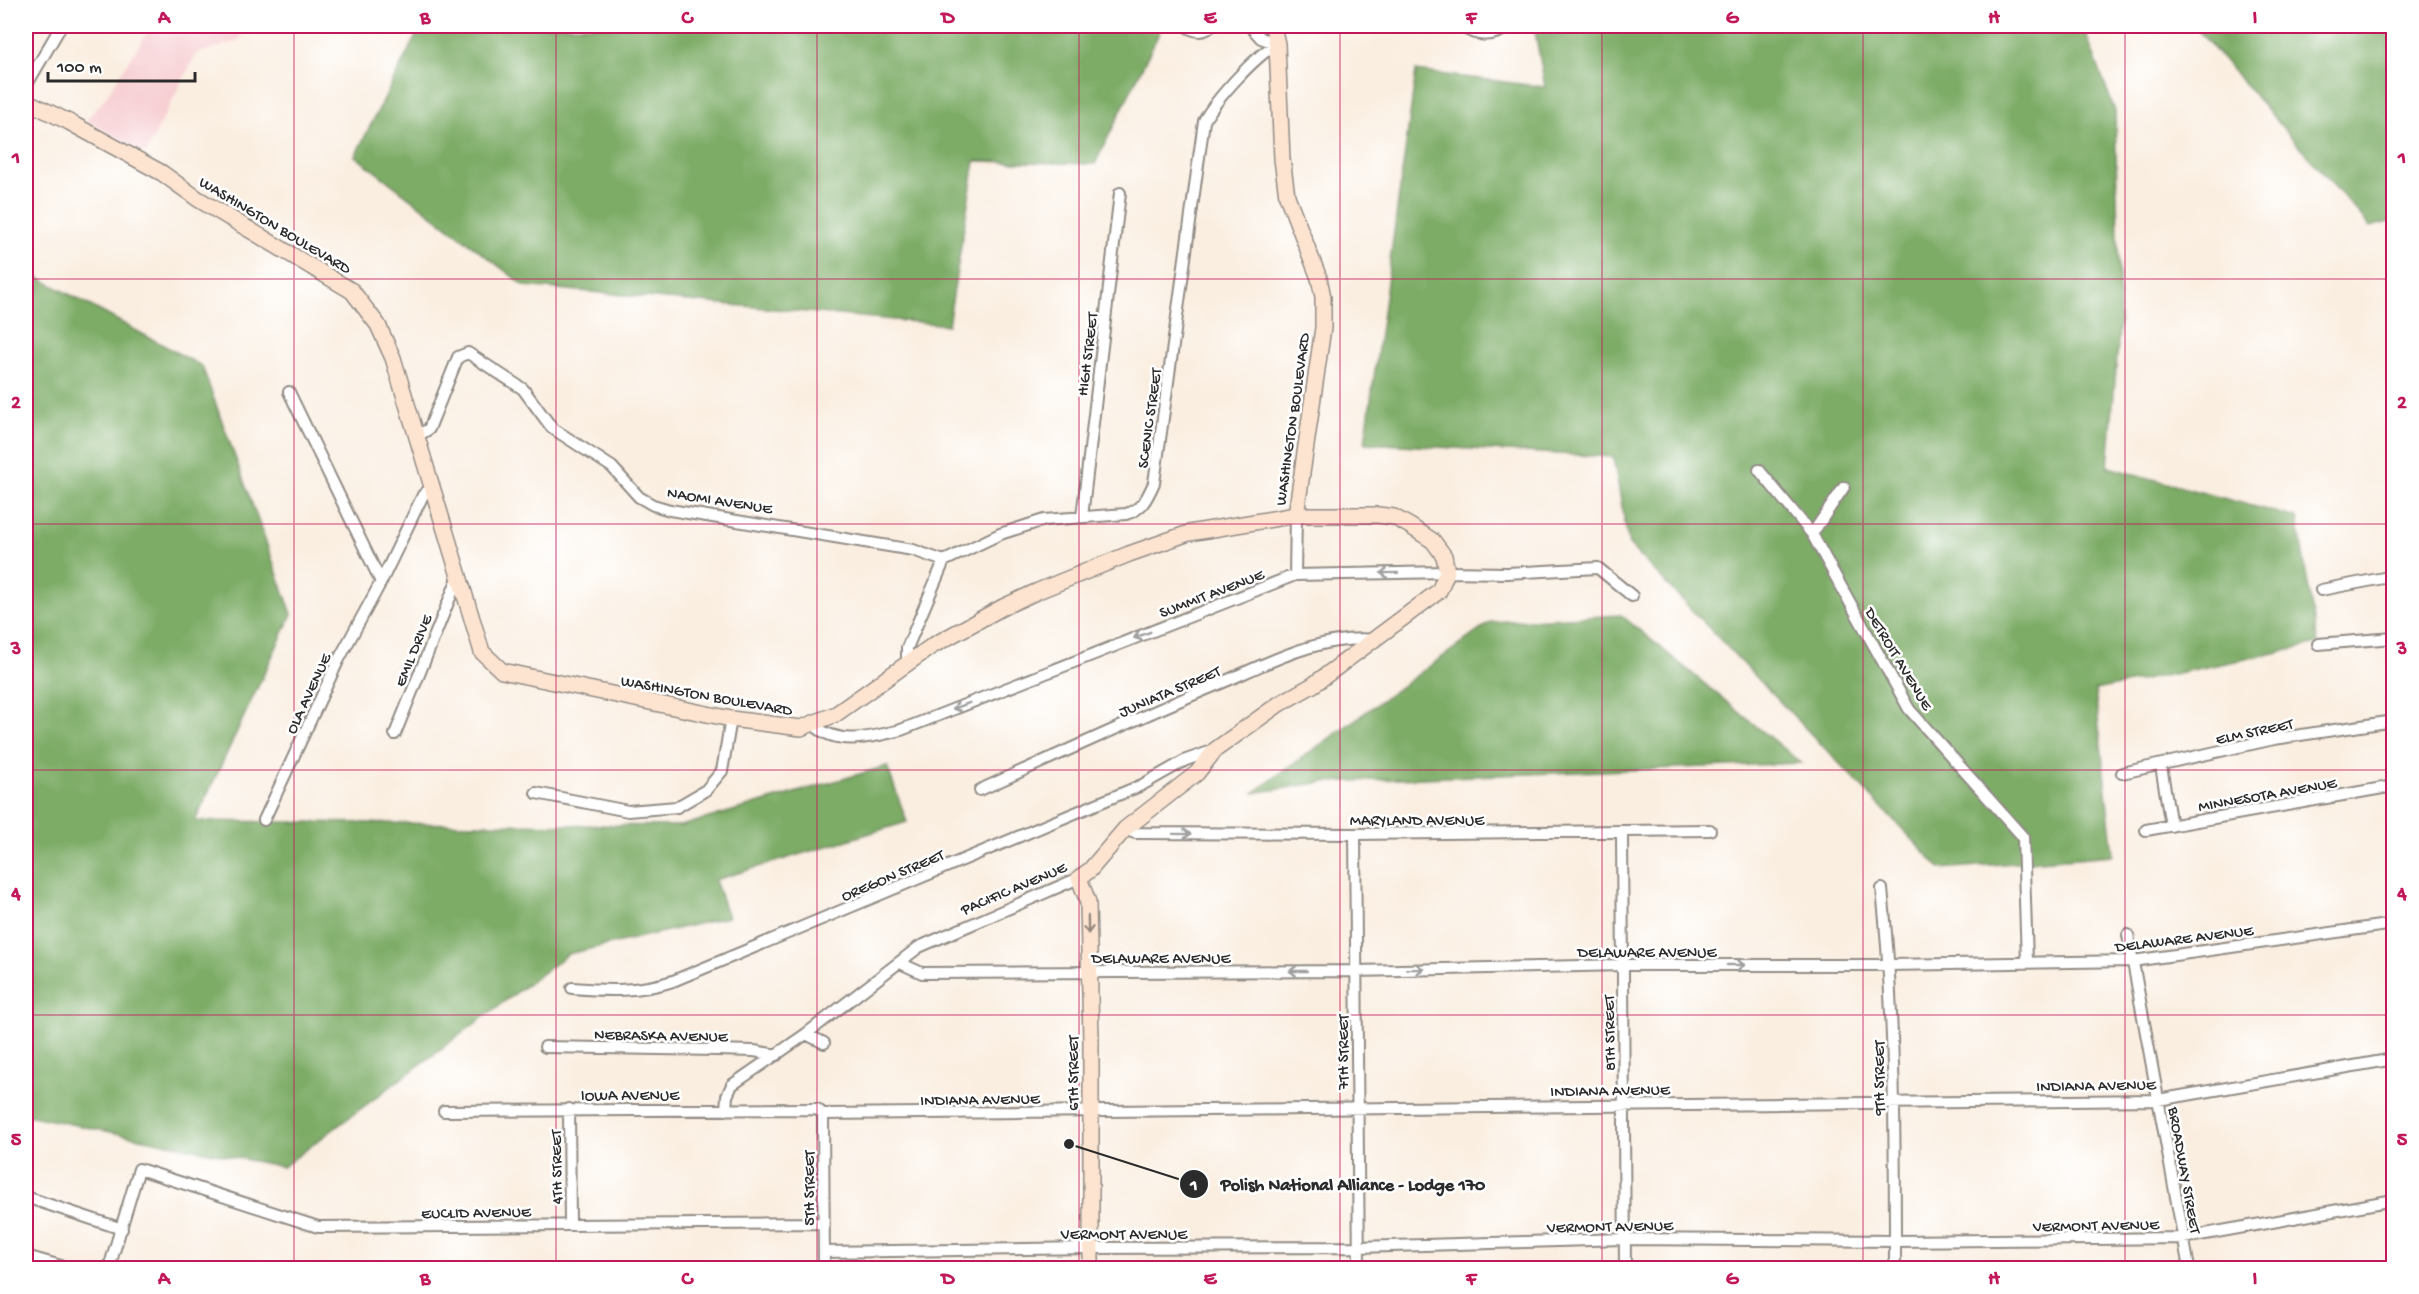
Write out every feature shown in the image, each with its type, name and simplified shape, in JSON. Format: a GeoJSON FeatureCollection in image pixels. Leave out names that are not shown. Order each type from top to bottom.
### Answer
{"type":"FeatureCollection","features":[{"type":"Feature","properties":{"kind":"street"},"geometry":{"type":"LineString","coordinates":[[26,86],[62,26]]}},
{"type":"Feature","properties":{"kind":"street"},"geometry":{"type":"LineString","coordinates":[[1186,26],[1197,31],[1207,30],[1211,26]]}},
{"type":"Feature","properties":{"kind":"street"},"geometry":{"type":"LineString","coordinates":[[1250,26],[1261,39],[1277,44]]}},
{"type":"Feature","properties":{"kind":"street","name":"WASHINGTON BOULEVARD"},"geometry":{"type":"LineString","coordinates":[[26,101],[162,173],[198,199],[352,291],[378,325],[393,358],[482,652],[502,671],[731,720],[801,728],[814,725],[836,714],[932,646],[1002,607],[1129,554],[1189,533],[1296,515],[1323,328],[1323,297],[1319,278],[1287,196],[1282,159],[1277,44],[1273,26]]}},
{"type":"Feature","properties":{"kind":"street"},"geometry":{"type":"LineString","coordinates":[[1462,26],[1479,35],[1501,32],[1509,26]]}},
{"type":"Feature","properties":{"kind":"street","name":"SCENIC STREET"},"geometry":{"type":"LineString","coordinates":[[944,561],[1000,534],[1044,520],[1126,514],[1136,512],[1145,502],[1154,483],[1203,121],[1211,109],[1264,51],[1277,44]]}},
{"type":"Feature","properties":{"kind":"street","name":"HIGH STREET"},"geometry":{"type":"LineString","coordinates":[[1082,517],[1120,193]]}},
{"type":"Feature","properties":{"kind":"street","name":"NAOMI AVENUE"},"geometry":{"type":"LineString","coordinates":[[416,437],[429,429],[458,357],[468,353],[523,389],[552,428],[612,467],[639,497],[653,505],[670,510],[913,550],[944,561]]}},
{"type":"Feature","properties":{"kind":"street"},"geometry":{"type":"LineString","coordinates":[[289,393],[381,582]]}},
{"type":"Feature","properties":{"kind":"street","name":"DETROIT AVENUE"},"geometry":{"type":"LineString","coordinates":[[1759,470],[1812,534],[1909,709],[2023,837],[2027,962]]}},
{"type":"Feature","properties":{"kind":"street","name":"OLA AVENUE"},"geometry":{"type":"LineString","coordinates":[[264,820],[338,661],[381,582],[423,495],[432,487]]}},
{"type":"Feature","properties":{"kind":"street"},"geometry":{"type":"LineString","coordinates":[[1812,534],[1844,487]]}},
{"type":"Feature","properties":{"kind":"street"},"geometry":{"type":"LineString","coordinates":[[1295,576],[1296,515],[1337,514],[1394,518],[1433,541],[1444,556],[1448,572]]}},
{"type":"Feature","properties":{"kind":"street"},"geometry":{"type":"LineString","coordinates":[[907,664],[908,648],[944,561]]}},
{"type":"Feature","properties":{"kind":"street","name":"SUMMIT AVENUE"},"geometry":{"type":"LineString","coordinates":[[814,725],[822,733],[839,738],[867,738],[901,730],[1295,576],[1448,572],[1507,573],[1598,568],[1632,596]]}},
{"type":"Feature","properties":{"kind":"street","name":"PACIFIC AVENUE"},"geometry":{"type":"LineString","coordinates":[[726,1110],[727,1096],[732,1085],[806,1034],[919,947],[1079,878],[1090,870],[1125,829],[1197,773],[1215,750],[1279,704],[1313,685],[1376,640],[1438,591],[1448,572]]}},
{"type":"Feature","properties":{"kind":"street"},"geometry":{"type":"LineString","coordinates":[[2321,590],[2394,576]]}},
{"type":"Feature","properties":{"kind":"street","name":"EMIL DRIVE"},"geometry":{"type":"LineString","coordinates":[[395,734],[458,578]]}},
{"type":"Feature","properties":{"kind":"street","name":"JUNIATA STREET"},"geometry":{"type":"LineString","coordinates":[[980,790],[1273,660],[1327,643],[1357,638],[1376,640]]}},
{"type":"Feature","properties":{"kind":"street"},"geometry":{"type":"LineString","coordinates":[[2318,644],[2394,638]]}},
{"type":"Feature","properties":{"kind":"street"},"geometry":{"type":"LineString","coordinates":[[536,793],[628,811],[677,807],[706,790],[722,771],[731,720]]}},
{"type":"Feature","properties":{"kind":"street","name":"ELM STREET"},"geometry":{"type":"LineString","coordinates":[[2122,773],[2162,766],[2274,739],[2394,721]]}},
{"type":"Feature","properties":{"kind":"street","name":"OREGON STREET"},"geometry":{"type":"LineString","coordinates":[[572,988],[626,992],[651,988],[673,981],[1142,785],[1186,760],[1215,750]]}},
{"type":"Feature","properties":{"kind":"street"},"geometry":{"type":"LineString","coordinates":[[2162,766],[2171,826]]}},
{"type":"Feature","properties":{"kind":"street","name":"MINNESOTA AVENUE"},"geometry":{"type":"LineString","coordinates":[[2146,830],[2394,786]]}},
{"type":"Feature","properties":{"kind":"street","name":"MARYLAND AVENUE"},"geometry":{"type":"LineString","coordinates":[[1125,829],[1135,833],[1355,834],[1622,833],[1710,830]]}},
{"type":"Feature","properties":{"kind":"street","name":"8TH STREET"},"geometry":{"type":"LineString","coordinates":[[1622,833],[1625,1269]]}},
{"type":"Feature","properties":{"kind":"street","name":"7TH STREET"},"geometry":{"type":"LineString","coordinates":[[1355,834],[1359,1269]]}},
{"type":"Feature","properties":{"kind":"street","name":"6TH STREET"},"geometry":{"type":"LineString","coordinates":[[1079,878],[1088,902],[1091,1269]]}},
{"type":"Feature","properties":{"kind":"street","name":"9TH STREET"},"geometry":{"type":"LineString","coordinates":[[1882,889],[1890,965],[1893,1031],[1895,1269]]}},
{"type":"Feature","properties":{"kind":"street","name":"DELAWARE AVENUE"},"geometry":{"type":"LineString","coordinates":[[900,963],[922,973],[1356,971],[1623,965],[1890,965],[2133,961],[2394,924]]}},
{"type":"Feature","properties":{"kind":"street","name":"BROADWAY STREET"},"geometry":{"type":"LineString","coordinates":[[2128,935],[2189,1269]]}},
{"type":"Feature","properties":{"kind":"street"},"geometry":{"type":"LineString","coordinates":[[806,1034],[824,1043]]}},
{"type":"Feature","properties":{"kind":"street","name":"NEBRASKA AVENUE"},"geometry":{"type":"LineString","coordinates":[[544,1047],[716,1050],[777,1055]]}},
{"type":"Feature","properties":{"kind":"street","name":"INDIANA AVENUE"},"geometry":{"type":"LineString","coordinates":[[820,1112],[2158,1100],[2394,1059]]}},
{"type":"Feature","properties":{"kind":"street","name":"IOWA AVENUE"},"geometry":{"type":"LineString","coordinates":[[444,1111],[569,1109],[820,1112]]}},
{"type":"Feature","properties":{"kind":"street","name":"4TH STREET"},"geometry":{"type":"LineString","coordinates":[[569,1109],[570,1225]]}},
{"type":"Feature","properties":{"kind":"street","name":"5TH STREET"},"geometry":{"type":"LineString","coordinates":[[820,1112],[824,1269]]}},
{"type":"Feature","properties":{"kind":"street","name":"EUCLID AVENUE"},"geometry":{"type":"LineString","coordinates":[[122,1229],[139,1169],[318,1227],[823,1223]]}},
{"type":"Feature","properties":{"kind":"street"},"geometry":{"type":"LineString","coordinates":[[26,1197],[122,1229],[109,1269]]}},
{"type":"Feature","properties":{"kind":"street","name":"VERMONT AVENUE"},"geometry":{"type":"LineString","coordinates":[[824,1252],[1358,1247],[1623,1239],[1895,1241],[2183,1238],[2394,1200]]}},
{"type":"Feature","properties":{"kind":"street"},"geometry":{"type":"LineString","coordinates":[[26,1256],[68,1269]]}},
{"type":"Feature","properties":{"kind":"shaded area"},"geometry":{"type":"Polygon","coordinates":[[[151,26],[247,26],[238,41],[196,54],[145,154],[86,120],[104,100],[151,26]]]}},
{"type":"Feature","properties":{"kind":"green space"},"geometry":{"type":"Polygon","coordinates":[[[421,26],[1157,26],[1160,31],[1095,164],[975,161],[948,325],[525,286],[355,156],[421,26]]]}},
{"type":"Feature","properties":{"kind":"green space"},"geometry":{"type":"Polygon","coordinates":[[[1534,26],[2083,26],[2115,111],[2120,319],[2108,467],[2297,518],[2318,644],[2095,690],[2113,855],[1941,869],[1629,545],[1613,457],[1365,443],[1416,71],[1545,87],[1534,26]]]}},
{"type":"Feature","properties":{"kind":"green space"},"geometry":{"type":"Polygon","coordinates":[[[2194,26],[2393,26],[2393,221],[2370,227],[2194,26]]]}},
{"type":"Feature","properties":{"kind":"green space"},"geometry":{"type":"Polygon","coordinates":[[[26,271],[202,366],[292,614],[195,821],[681,826],[887,766],[907,822],[715,880],[728,917],[568,954],[283,1167],[26,1115],[26,271]]]}},
{"type":"Feature","properties":{"kind":"green space"},"geometry":{"type":"Polygon","coordinates":[[[1621,615],[1801,763],[1324,782],[1253,793],[1491,622],[1621,615]]]}},
{"type":"Feature","properties":{"kind":"place","name":"Polish National Alliance - Lodge 170"},"geometry":{"type":"Point","coordinates":[1069,1144]}}]}
